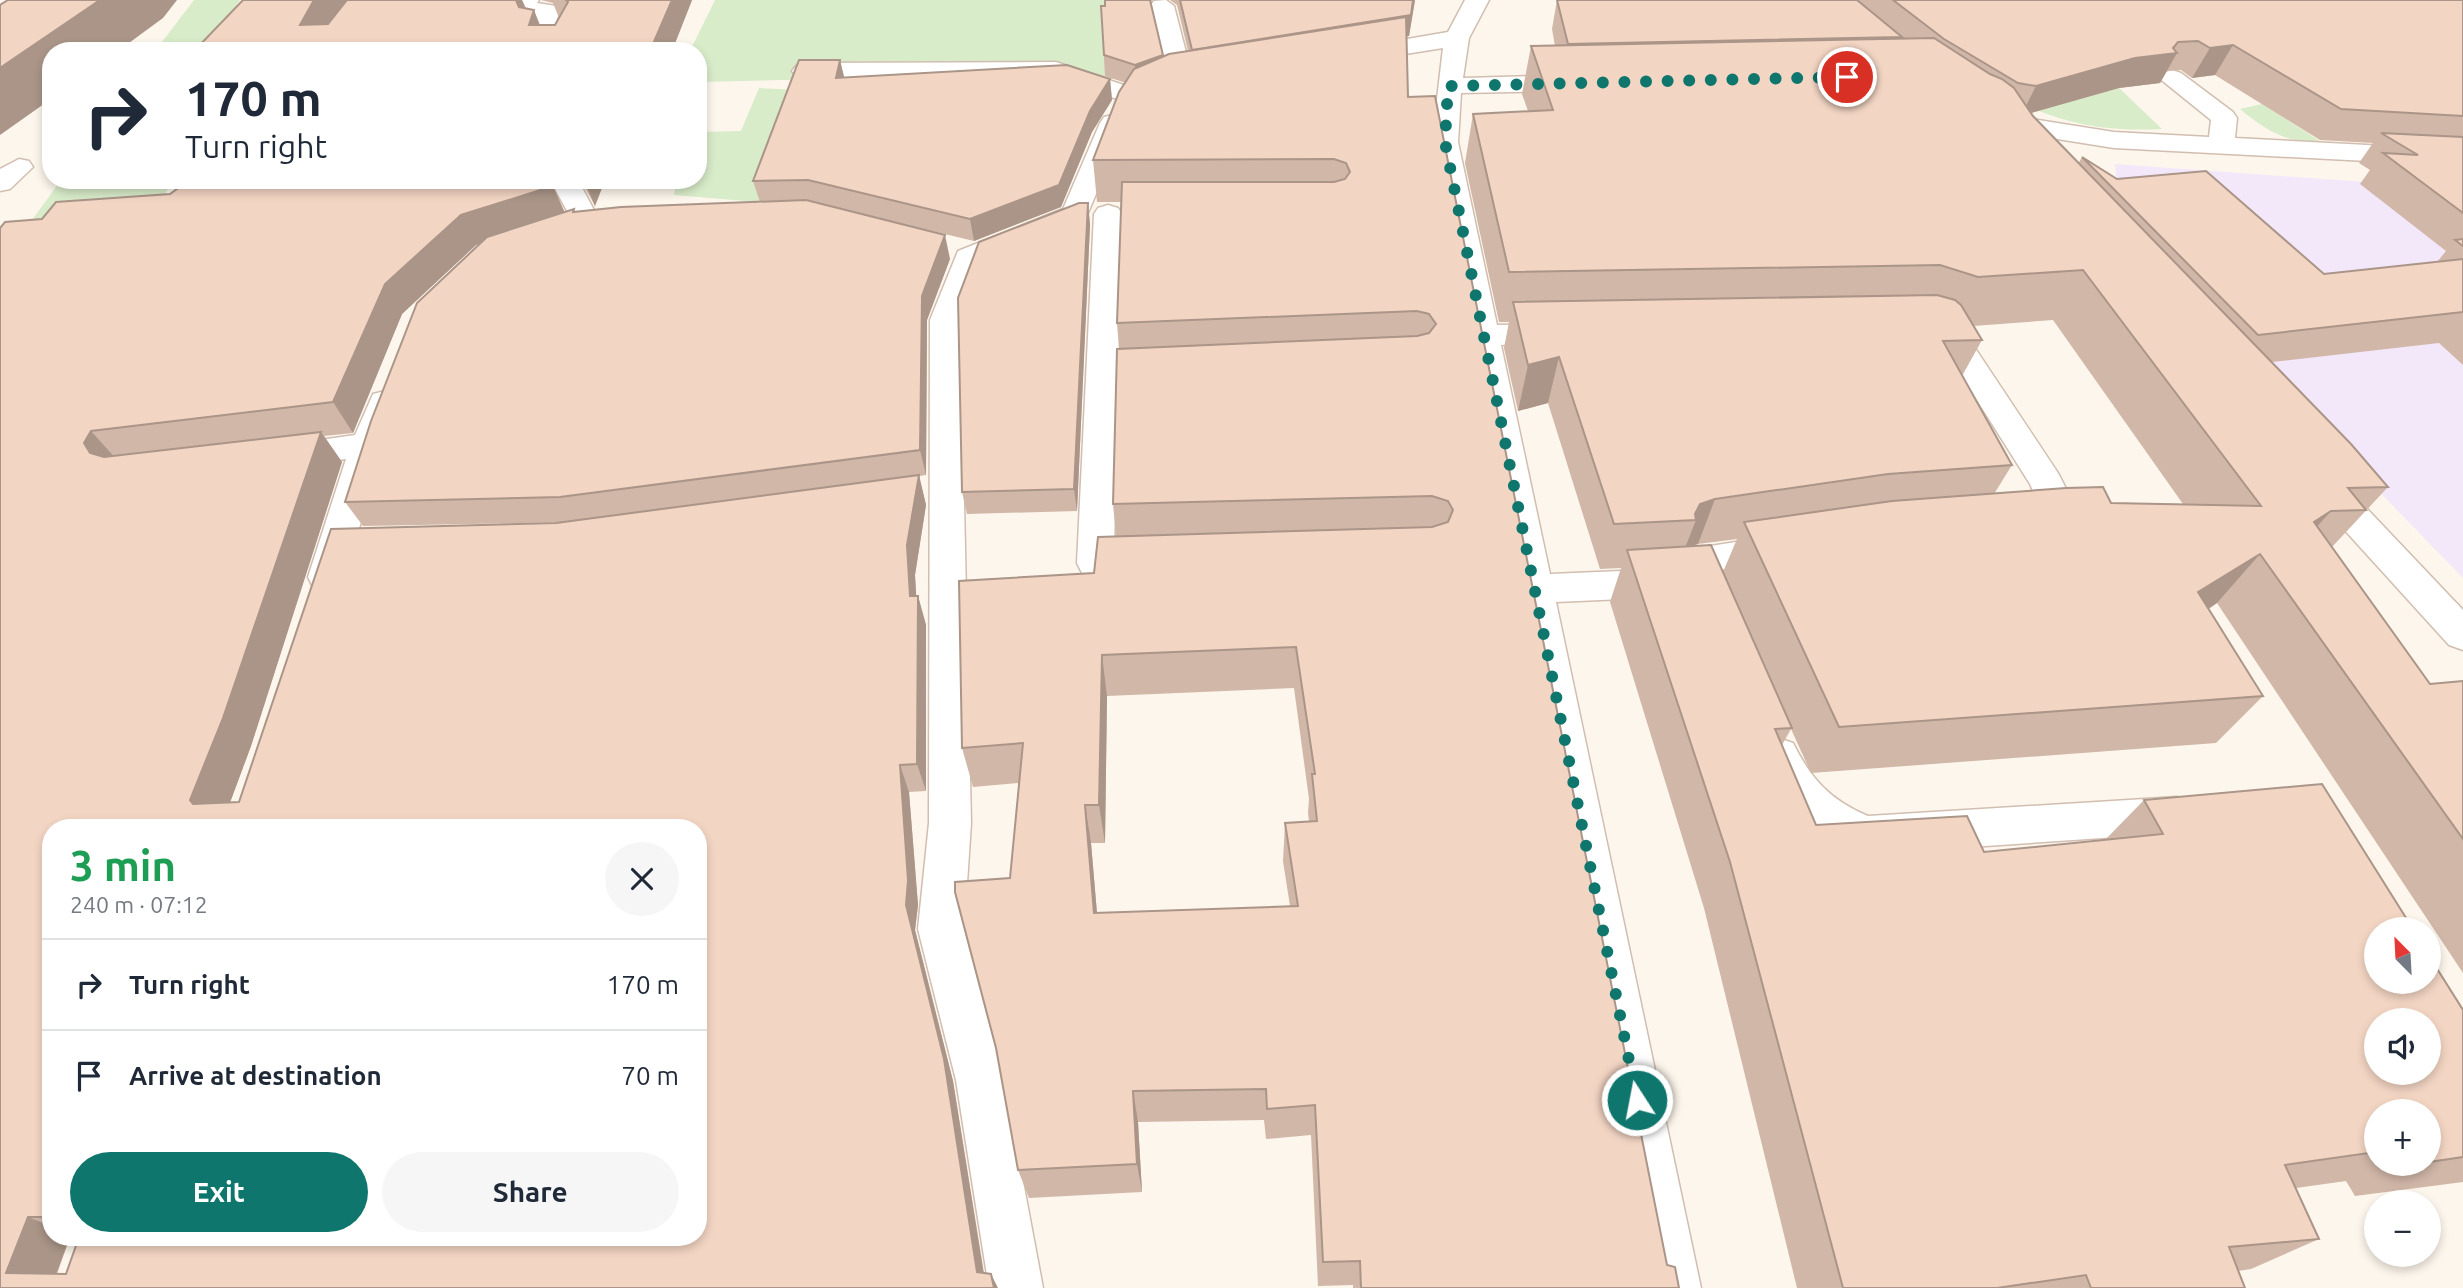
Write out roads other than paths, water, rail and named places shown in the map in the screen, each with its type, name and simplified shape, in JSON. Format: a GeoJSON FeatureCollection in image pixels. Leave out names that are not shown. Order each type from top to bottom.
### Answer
{"type":"FeatureCollection","features":[{"type":"Feature","properties":{"kind":"street"},"geometry":{"type":"LineString","coordinates":[[527,0],[523,10],[548,10],[542,29],[564,29],[558,42]]}},
{"type":"Feature","properties":{"kind":"street"},"geometry":{"type":"LineString","coordinates":[[1477,0],[1457,38],[1448,86],[1445,142],[1674,1288]]}},
{"type":"Feature","properties":{"kind":"street"},"geometry":{"type":"LineString","coordinates":[[1162,6],[1181,83]]}},
{"type":"Feature","properties":{"kind":"street"},"geometry":{"type":"LineString","coordinates":[[1328,59],[1457,38]]}},
{"type":"Feature","properties":{"kind":"street"},"geometry":{"type":"LineString","coordinates":[[805,71],[1056,70],[1138,98]]}},
{"type":"Feature","properties":{"kind":"street"},"geometry":{"type":"LineString","coordinates":[[1177,561],[1095,563],[1115,380],[1107,214],[1107,132],[1125,104],[1163,86],[1218,77]]}},
{"type":"Feature","properties":{"kind":"street"},"geometry":{"type":"LineString","coordinates":[[2172,78],[2224,118],[2221,146]]}},
{"type":"Feature","properties":{"kind":"street"},"geometry":{"type":"LineString","coordinates":[[1448,86],[1597,83]]}},
{"type":"Feature","properties":{"kind":"street"},"geometry":{"type":"LineString","coordinates":[[1968,108],[1998,123],[2114,140],[2463,158]]}},
{"type":"Feature","properties":{"kind":"street"},"geometry":{"type":"LineString","coordinates":[[1998,123],[2020,158]]}},
{"type":"Feature","properties":{"kind":"street"},"geometry":{"type":"LineString","coordinates":[[566,189],[574,225],[653,219]]}},
{"type":"Feature","properties":{"kind":"street"},"geometry":{"type":"LineString","coordinates":[[1016,1288],[980,1080],[941,929],[950,823],[933,489],[945,320],[968,257],[1107,214]]}},
{"type":"Feature","properties":{"kind":"street"},"geometry":{"type":"LineString","coordinates":[[939,244],[976,254]]}},
{"type":"Feature","properties":{"kind":"street"},"geometry":{"type":"LineString","coordinates":[[1888,329],[1916,328],[1944,336],[1962,352],[2046,482],[2058,508],[2042,522],[2001,525]]}},
{"type":"Feature","properties":{"kind":"street"},"geometry":{"type":"LineString","coordinates":[[1483,335],[1595,333]]}},
{"type":"Feature","properties":{"kind":"street"},"geometry":{"type":"LineString","coordinates":[[317,607],[351,542],[368,445],[396,372]]}},
{"type":"Feature","properties":{"kind":"street"},"geometry":{"type":"LineString","coordinates":[[249,459],[368,445]]}},
{"type":"Feature","properties":{"kind":"street"},"geometry":{"type":"LineString","coordinates":[[2303,463],[2463,635]]}},
{"type":"Feature","properties":{"kind":"street"},"geometry":{"type":"LineString","coordinates":[[1719,619],[1703,581],[1698,560],[1814,543]]}},
{"type":"Feature","properties":{"kind":"street"},"geometry":{"type":"LineString","coordinates":[[1534,589],[1703,581]]}},
{"type":"Feature","properties":{"kind":"street"},"geometry":{"type":"LineString","coordinates":[[1763,720],[1790,783],[1821,816],[1866,835],[2190,815],[2213,806]]}}]}
